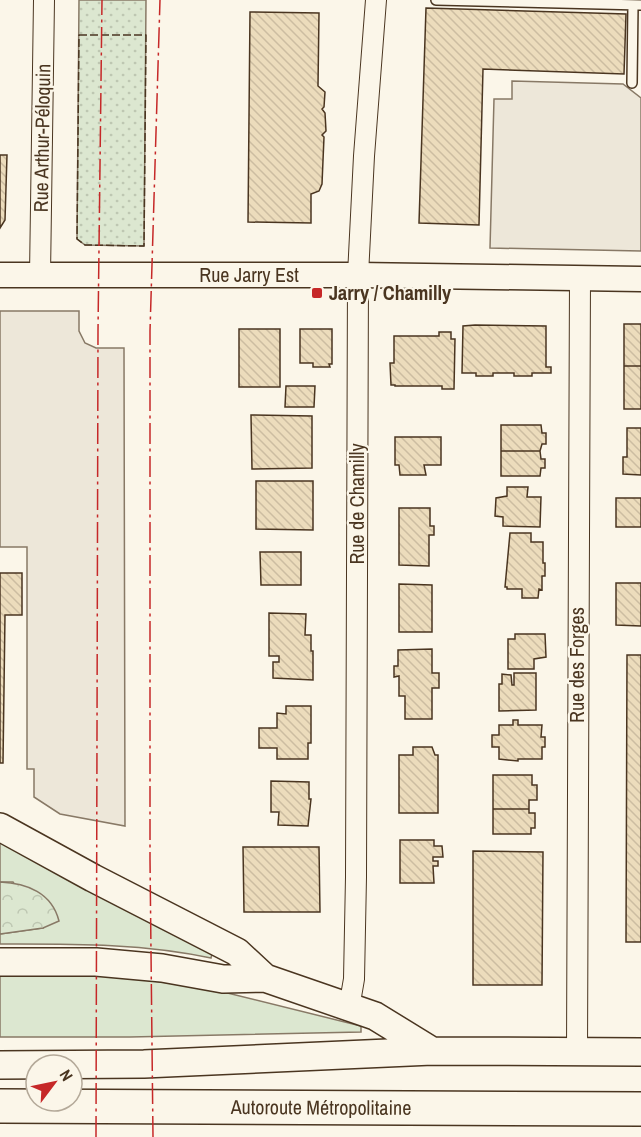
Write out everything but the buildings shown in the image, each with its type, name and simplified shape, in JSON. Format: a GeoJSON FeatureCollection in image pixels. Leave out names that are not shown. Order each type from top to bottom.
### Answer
{"type":"FeatureCollection","features":[{"type":"Feature","properties":{"kind":"highway","name":"Autoroute Métropolitaine"},"geometry":{"type":"LineString","coordinates":[[0,1106],[636,1108]]}},
{"type":"Feature","properties":{"kind":"main road"},"geometry":{"type":"LineString","coordinates":[[0,827],[93,878],[237,951],[265,978]]}},
{"type":"Feature","properties":{"kind":"main road"},"geometry":{"type":"LineString","coordinates":[[0,962],[114,963],[162,968],[223,979],[265,978],[375,1016],[432,1051]]}},
{"type":"Feature","properties":{"kind":"main road"},"geometry":{"type":"LineString","coordinates":[[0,1065],[144,1064],[432,1051],[641,1052]]}},
{"type":"Feature","properties":{"kind":"street","name":"Rue Arthur-Péloquin"},"geometry":{"type":"LineString","coordinates":[[40,275],[44,0]]}},
{"type":"Feature","properties":{"kind":"street","name":"Rue de Chamilly"},"geometry":{"type":"LineString","coordinates":[[349,1008],[354,979],[358,275],[376,0]]}},
{"type":"Feature","properties":{"kind":"street","name":"Rue Jarry Est"},"geometry":{"type":"LineString","coordinates":[[0,275],[358,275],[641,279]]}},
{"type":"Feature","properties":{"kind":"street","name":"Rue des Forges"},"geometry":{"type":"LineString","coordinates":[[577,1052],[580,278]]}},
{"type":"Feature","properties":{"kind":"lane"},"geometry":{"type":"LineString","coordinates":[[436,0],[637,5],[632,83]]}},
{"type":"Feature","properties":{"kind":"green space"},"geometry":{"type":"Polygon","coordinates":[[[79,0],[146,0],[144,246],[85,245],[77,239],[79,0]]]}},
{"type":"Feature","properties":{"kind":"green space"},"geometry":{"type":"Polygon","coordinates":[[[0,842],[212,954],[211,958],[132,947],[80,944],[0,944],[0,934],[43,928],[13,882],[0,882],[0,842]]]}},
{"type":"Feature","properties":{"kind":"green space"},"geometry":{"type":"Polygon","coordinates":[[[0,882],[29,887],[37,891],[51,903],[59,921],[43,928],[0,934],[0,882]]]}},
{"type":"Feature","properties":{"kind":"green space"},"geometry":{"type":"Polygon","coordinates":[[[0,974],[103,975],[203,987],[361,1026],[361,1032],[130,1037],[0,1037],[0,974]]]}},
{"type":"Feature","properties":{"kind":"shaded area"},"geometry":{"type":"Polygon","coordinates":[[[512,81],[623,84],[641,98],[641,251],[490,248],[494,99],[512,99],[512,81]]]}},
{"type":"Feature","properties":{"kind":"shaded area"},"geometry":{"type":"Polygon","coordinates":[[[0,311],[79,311],[79,331],[85,343],[96,348],[124,348],[125,826],[60,814],[34,797],[34,769],[27,769],[27,547],[0,547],[0,311]]]}},
{"type":"Feature","properties":{"kind":"fence"},"geometry":{"type":"LineString","coordinates":[[79,35],[146,35],[144,246],[85,245],[77,239],[79,35]]}},
{"type":"Feature","properties":{"kind":"power"},"geometry":{"type":"LineString","coordinates":[[96,1137],[98,331],[102,0]]}},
{"type":"Feature","properties":{"kind":"power"},"geometry":{"type":"LineString","coordinates":[[153,1137],[150,859],[150,331],[160,0]]}},
{"type":"Feature","properties":{"kind":"place","name":"Jarry / Chamilly"},"geometry":{"type":"Point","coordinates":[317,293]}}]}
